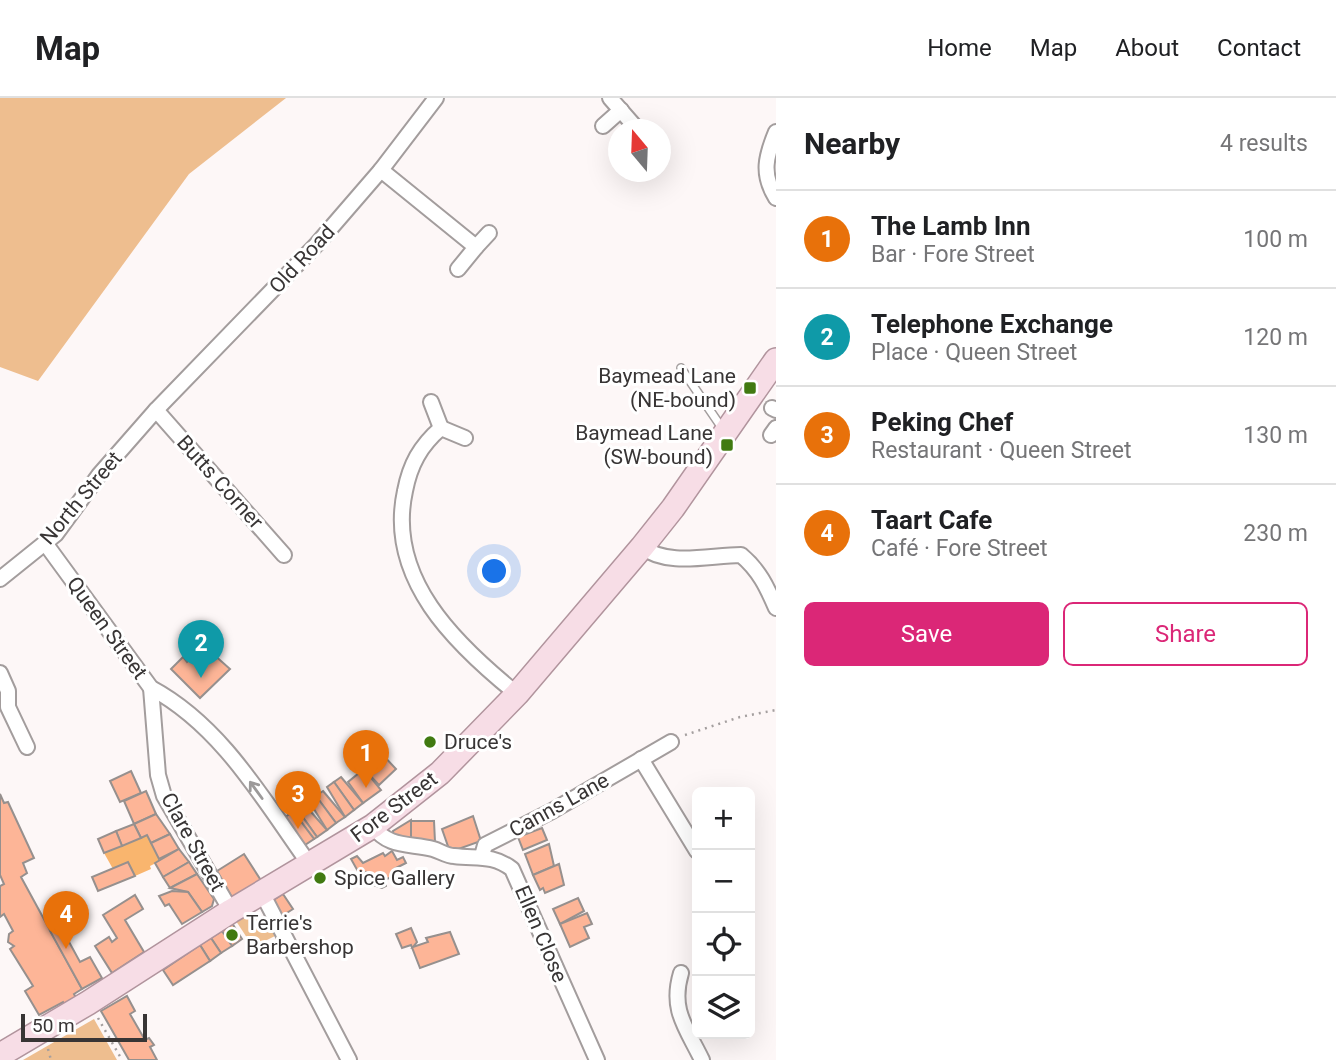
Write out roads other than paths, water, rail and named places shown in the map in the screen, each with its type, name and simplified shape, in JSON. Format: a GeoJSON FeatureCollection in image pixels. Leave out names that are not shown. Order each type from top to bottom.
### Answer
{"type":"FeatureCollection","features":[{"type":"Feature","properties":{"kind":"main road","name":"Fore Street"},"geometry":{"type":"LineString","coordinates":[[0,1055],[117,985],[261,892],[373,827],[440,773],[517,694],[642,547],[776,360]]}},
{"type":"Feature","properties":{"kind":"street","name":"Old Road"},"geometry":{"type":"LineString","coordinates":[[156,410],[317,244],[381,170],[436,98]]}},
{"type":"Feature","properties":{"kind":"street"},"geometry":{"type":"LineString","coordinates":[[610,98],[629,119]]}},
{"type":"Feature","properties":{"kind":"street"},"geometry":{"type":"LineString","coordinates":[[603,126],[621,110]]}},
{"type":"Feature","properties":{"kind":"street"},"geometry":{"type":"LineString","coordinates":[[776,132],[764,163],[770,189],[776,198]]}},
{"type":"Feature","properties":{"kind":"street"},"geometry":{"type":"LineString","coordinates":[[381,170],[476,247]]}},
{"type":"Feature","properties":{"kind":"street"},"geometry":{"type":"LineString","coordinates":[[458,269],[489,233]]}},
{"type":"Feature","properties":{"kind":"street"},"geometry":{"type":"LineString","coordinates":[[431,402],[441,428],[465,438]]}},
{"type":"Feature","properties":{"kind":"street","name":"North Street"},"geometry":{"type":"LineString","coordinates":[[0,579],[46,543],[156,410]]}},
{"type":"Feature","properties":{"kind":"street","name":"Butts Corner"},"geometry":{"type":"LineString","coordinates":[[156,410],[284,555]]}},
{"type":"Feature","properties":{"kind":"street"},"geometry":{"type":"LineString","coordinates":[[441,428],[424,442],[409,471],[401,532],[407,562],[429,607],[517,694]]}},
{"type":"Feature","properties":{"kind":"street","name":"Queen Street"},"geometry":{"type":"LineString","coordinates":[[46,543],[151,688],[173,700],[222,746],[310,865]]}},
{"type":"Feature","properties":{"kind":"street"},"geometry":{"type":"LineString","coordinates":[[642,547],[651,554],[674,558],[741,555],[753,565],[763,580],[776,608]]}},
{"type":"Feature","properties":{"kind":"street"},"geometry":{"type":"LineString","coordinates":[[0,673],[8,691],[8,706],[27,747]]}},
{"type":"Feature","properties":{"kind":"street","name":"Clare Street"},"geometry":{"type":"LineString","coordinates":[[151,688],[158,775],[164,796],[230,911]]}},
{"type":"Feature","properties":{"kind":"street","name":"Canns Lane"},"geometry":{"type":"LineString","coordinates":[[482,856],[485,845],[552,811],[671,742]]}},
{"type":"Feature","properties":{"kind":"street"},"geometry":{"type":"LineString","coordinates":[[641,759],[696,850]]}},
{"type":"Feature","properties":{"kind":"street","name":"Ellen Close"},"geometry":{"type":"LineString","coordinates":[[373,827],[379,835],[392,843],[431,849],[452,856],[482,856],[499,860],[512,869],[597,1060]]}},
{"type":"Feature","properties":{"kind":"street"},"geometry":{"type":"LineString","coordinates":[[261,892],[349,1060]]}},
{"type":"Feature","properties":{"kind":"street"},"geometry":{"type":"LineString","coordinates":[[681,973],[674,993],[677,1009],[702,1060]]}},
{"type":"Feature","properties":{"kind":"lane"},"geometry":{"type":"LineString","coordinates":[[681,368],[726,433]]}},
{"type":"Feature","properties":{"kind":"place","name":"Baymead Lane (NE-bound)"},"geometry":{"type":"Point","coordinates":[750,388]}},
{"type":"Feature","properties":{"kind":"place","name":"Baymead Lane (SW-bound)"},"geometry":{"type":"Point","coordinates":[727,445]}},
{"type":"Feature","properties":{"kind":"place","name":"Telephone Exchange"},"geometry":{"type":"Point","coordinates":[201,678]}},
{"type":"Feature","properties":{"kind":"place","name":"Druce's"},"geometry":{"type":"Point","coordinates":[430,742]}},
{"type":"Feature","properties":{"kind":"place","name":"The Lamb Inn"},"geometry":{"type":"Point","coordinates":[366,788]}},
{"type":"Feature","properties":{"kind":"place","name":"Peking Chef"},"geometry":{"type":"Point","coordinates":[298,829]}},
{"type":"Feature","properties":{"kind":"place","name":"Spice Gallery"},"geometry":{"type":"Point","coordinates":[320,878]}},
{"type":"Feature","properties":{"kind":"place","name":"Terrie's Barbershop"},"geometry":{"type":"Point","coordinates":[232,935]}},
{"type":"Feature","properties":{"kind":"place","name":"Taart Cafe"},"geometry":{"type":"Point","coordinates":[66,949]}}]}
